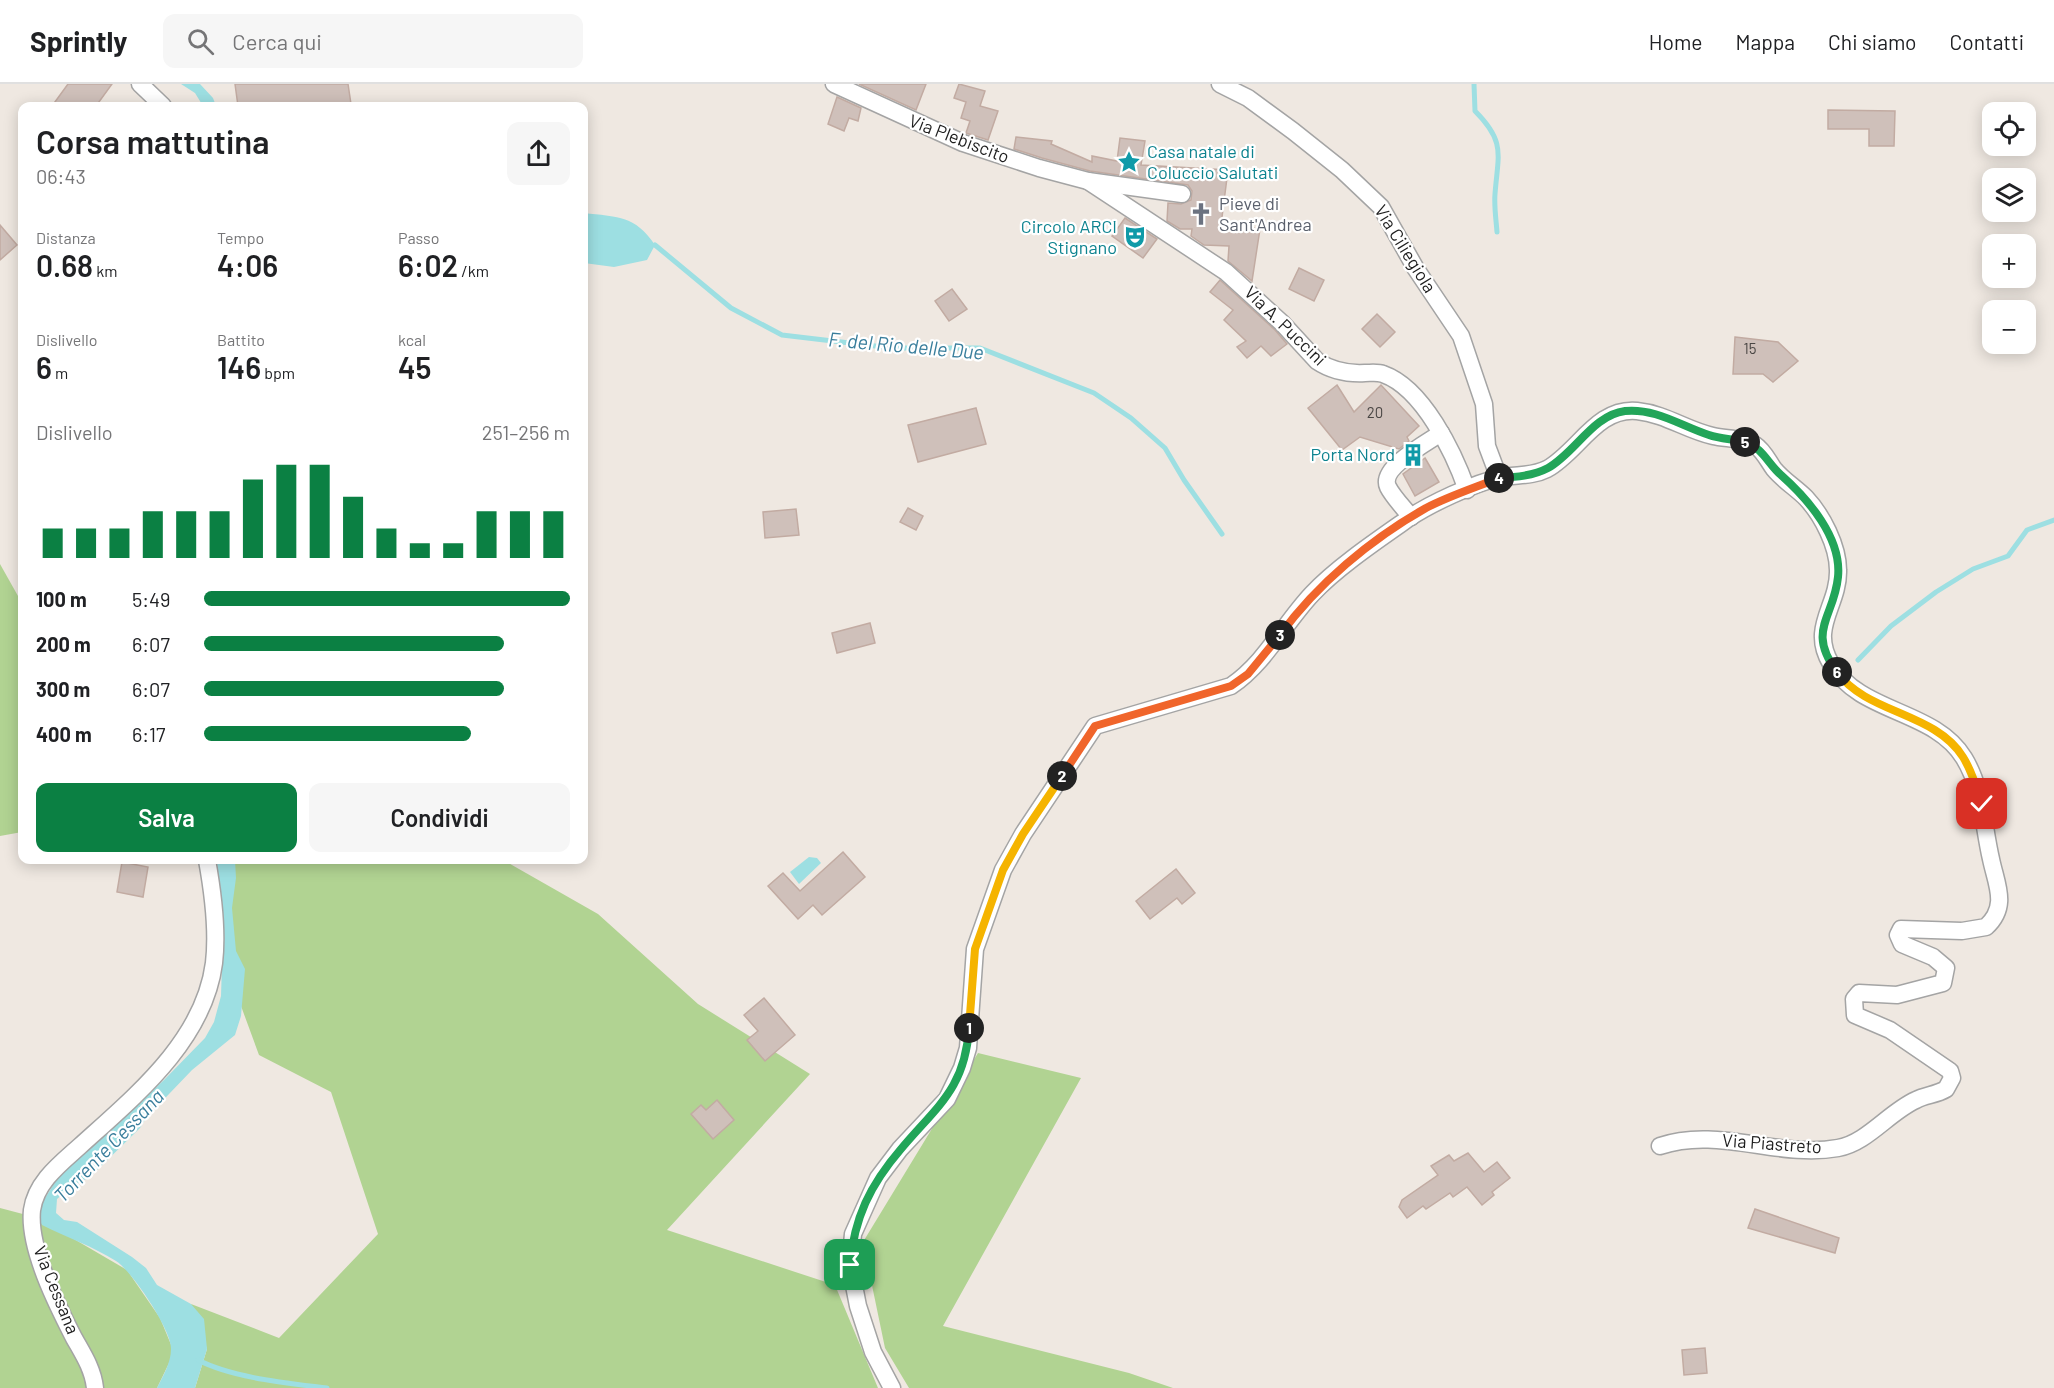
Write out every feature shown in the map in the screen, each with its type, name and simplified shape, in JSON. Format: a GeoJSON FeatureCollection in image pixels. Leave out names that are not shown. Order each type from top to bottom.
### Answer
{"type":"FeatureCollection","features":[{"type":"Feature","properties":{"kind":"street"},"geometry":{"type":"LineString","coordinates":[[140,84],[159,102]]}},
{"type":"Feature","properties":{"kind":"street","name":"Via Plebiscito"},"geometry":{"type":"LineString","coordinates":[[834,84],[963,143],[1088,181]]}},
{"type":"Feature","properties":{"kind":"street","name":"Via Ciliegiola"},"geometry":{"type":"LineString","coordinates":[[1220,84],[1248,98],[1293,131],[1342,170],[1382,207],[1416,269],[1461,336],[1484,404],[1487,446],[1499,478]]}},
{"type":"Feature","properties":{"kind":"street"},"geometry":{"type":"LineString","coordinates":[[1088,181],[1182,194]]}},
{"type":"Feature","properties":{"kind":"street","name":"Via A. Puccini"},"geometry":{"type":"LineString","coordinates":[[1088,181],[1226,272],[1252,294],[1313,357],[1328,368],[1344,373],[1381,373],[1402,384],[1450,447],[1467,490]]}},
{"type":"Feature","properties":{"kind":"street","name":"Via Piastreto"},"geometry":{"type":"LineString","coordinates":[[892,1388],[873,1352],[858,1306],[850,1265],[853,1234],[878,1178],[900,1149],[947,1099],[962,1068],[968,1048],[975,949],[1003,870],[1023,834],[1095,726],[1208,694],[1239,680],[1267,654],[1313,593],[1411,517],[1467,490],[1499,478],[1534,474],[1549,468],[1601,421],[1623,411],[1668,417],[1710,436],[1755,445],[1773,468],[1808,501],[1825,526],[1839,574],[1836,589],[1823,622],[1822,645],[1830,663],[1843,681],[1856,692],[1936,731],[1956,748],[1969,768],[1982,804],[1991,861],[2000,885],[2000,899],[1993,921],[1986,927],[1962,931],[1901,929],[1898,935],[1902,944],[1933,957],[1946,968],[1943,983],[1897,995],[1859,993],[1854,999],[1855,1015],[1890,1030],[1950,1071],[1952,1078],[1946,1089],[1917,1099],[1888,1116],[1853,1144],[1836,1149],[1788,1148],[1685,1139],[1660,1146]]}},
{"type":"Feature","properties":{"kind":"street"},"geometry":{"type":"LineString","coordinates":[[1411,517],[1388,487],[1388,475],[1396,464],[1441,433]]}},
{"type":"Feature","properties":{"kind":"street","name":"Via Cessana"},"geometry":{"type":"LineString","coordinates":[[95,1388],[91,1370],[58,1306],[43,1266],[33,1230],[32,1212],[38,1189],[54,1170],[163,1065],[192,1024],[208,986],[214,963],[215,929],[207,864]]}},
{"type":"Feature","properties":{"kind":"green space"},"geometry":{"type":"Polygon","coordinates":[[[0,564],[18,596],[18,833],[0,836],[0,564]]]}},
{"type":"Feature","properties":{"kind":"green space"},"geometry":{"type":"Polygon","coordinates":[[[225,864],[510,864],[598,914],[698,1004],[810,1074],[667,1230],[835,1285],[878,1388],[195,1388],[207,1349],[191,1304],[279,1338],[378,1234],[331,1092],[259,1055],[230,976],[225,864]]]}},
{"type":"Feature","properties":{"kind":"green space"},"geometry":{"type":"Polygon","coordinates":[[[978,1053],[1081,1078],[943,1326],[1129,1373],[1173,1388],[909,1388],[885,1348],[863,1242],[978,1053]]]}},
{"type":"Feature","properties":{"kind":"green space"},"geometry":{"type":"Polygon","coordinates":[[[0,1208],[38,1218],[127,1270],[160,1318],[172,1347],[171,1359],[157,1388],[0,1388],[0,1208]]]}},
{"type":"Feature","properties":{"kind":"water"},"geometry":{"type":"Polygon","coordinates":[[[181,84],[200,84],[214,102],[201,102],[195,93],[181,84]]]}},
{"type":"Feature","properties":{"kind":"water"},"geometry":{"type":"Polygon","coordinates":[[[588,213],[624,219],[640,228],[655,245],[647,260],[614,267],[588,264],[588,213]]]}},
{"type":"Feature","properties":{"kind":"water"},"geometry":{"type":"Polygon","coordinates":[[[809,857],[817,858],[821,863],[799,884],[790,872],[809,857]]]}},
{"type":"Feature","properties":{"kind":"water","name":"Torrente Cessana"},"geometry":{"type":"Polygon","coordinates":[[[217,864],[235,864],[232,908],[236,951],[245,969],[241,1016],[235,1035],[192,1070],[146,1118],[140,1128],[90,1177],[72,1186],[57,1199],[56,1213],[64,1220],[77,1222],[132,1257],[146,1268],[157,1285],[191,1304],[204,1319],[207,1349],[195,1388],[157,1388],[171,1354],[170,1340],[141,1288],[116,1261],[42,1225],[38,1218],[40,1206],[59,1176],[164,1080],[205,1038],[214,1022],[221,996],[222,963],[217,864]]]}},
{"type":"Feature","properties":{"kind":"building"},"geometry":{"type":"Polygon","coordinates":[[[68,84],[112,84],[99,102],[55,102],[68,84]]]}},
{"type":"Feature","properties":{"kind":"building"},"geometry":{"type":"Polygon","coordinates":[[[235,84],[348,84],[351,102],[237,102],[235,84]]]}},
{"type":"Feature","properties":{"kind":"building"},"geometry":{"type":"Polygon","coordinates":[[[859,84],[926,84],[916,110],[859,84]]]}},
{"type":"Feature","properties":{"kind":"building"},"geometry":{"type":"Polygon","coordinates":[[[959,84],[985,91],[980,106],[998,111],[988,140],[966,133],[970,121],[961,118],[966,102],[954,98],[959,84]]]}},
{"type":"Feature","properties":{"kind":"building"},"geometry":{"type":"Polygon","coordinates":[[[837,97],[861,108],[858,121],[849,118],[844,131],[828,124],[837,97]]]}},
{"type":"Feature","properties":{"kind":"building"},"geometry":{"type":"Polygon","coordinates":[[[1828,110],[1895,111],[1894,146],[1869,146],[1869,129],[1828,129],[1828,110]]]}},
{"type":"Feature","properties":{"kind":"building"},"geometry":{"type":"Polygon","coordinates":[[[1016,137],[1052,141],[1051,144],[1092,162],[1092,156],[1117,161],[1120,138],[1145,141],[1141,165],[1228,170],[1221,225],[1260,229],[1252,281],[1228,261],[1229,246],[1204,245],[1191,236],[1192,229],[1180,229],[1167,221],[1168,203],[1181,204],[1191,200],[1192,191],[1188,185],[1090,171],[1042,158],[1014,149],[1016,137]]]}},
{"type":"Feature","properties":{"kind":"building","name":"Circolo ARCI Stignano"},"geometry":{"type":"Polygon","coordinates":[[[1125,218],[1157,239],[1143,258],[1112,236],[1125,218]]]}},
{"type":"Feature","properties":{"kind":"building"},"geometry":{"type":"Polygon","coordinates":[[[0,225],[17,245],[0,260],[0,225]]]}},
{"type":"Feature","properties":{"kind":"building"},"geometry":{"type":"Polygon","coordinates":[[[1299,268],[1324,280],[1314,301],[1289,289],[1299,268]]]}},
{"type":"Feature","properties":{"kind":"building"},"geometry":{"type":"Polygon","coordinates":[[[1220,280],[1275,330],[1287,344],[1271,356],[1261,346],[1247,358],[1237,347],[1246,341],[1224,320],[1233,310],[1210,292],[1220,280]]]}},
{"type":"Feature","properties":{"kind":"building"},"geometry":{"type":"Polygon","coordinates":[[[952,289],[967,309],[949,321],[935,301],[952,289]]]}},
{"type":"Feature","properties":{"kind":"building"},"geometry":{"type":"Polygon","coordinates":[[[1377,314],[1395,332],[1380,347],[1362,329],[1377,314]]]}},
{"type":"Feature","properties":{"kind":"building"},"geometry":{"type":"Polygon","coordinates":[[[1735,337],[1778,342],[1798,361],[1773,382],[1763,374],[1733,374],[1735,337]]]}},
{"type":"Feature","properties":{"kind":"building"},"geometry":{"type":"Polygon","coordinates":[[[1337,385],[1354,412],[1381,385],[1419,426],[1407,437],[1409,441],[1399,449],[1360,437],[1342,450],[1308,408],[1337,385]]]}},
{"type":"Feature","properties":{"kind":"building"},"geometry":{"type":"Polygon","coordinates":[[[976,408],[986,444],[918,462],[908,425],[976,408]]]}},
{"type":"Feature","properties":{"kind":"building"},"geometry":{"type":"Polygon","coordinates":[[[1425,458],[1439,482],[1415,496],[1403,474],[1425,458]]]}},
{"type":"Feature","properties":{"kind":"building"},"geometry":{"type":"Polygon","coordinates":[[[908,508],[923,516],[916,530],[900,522],[908,508]]]}},
{"type":"Feature","properties":{"kind":"building"},"geometry":{"type":"Polygon","coordinates":[[[796,509],[799,535],[765,538],[763,512],[796,509]]]}},
{"type":"Feature","properties":{"kind":"building"},"geometry":{"type":"Polygon","coordinates":[[[870,623],[875,643],[837,653],[832,633],[870,623]]]}},
{"type":"Feature","properties":{"kind":"building"},"geometry":{"type":"Polygon","coordinates":[[[843,852],[865,877],[822,915],[813,905],[798,919],[768,886],[783,873],[800,891],[843,852]]]}},
{"type":"Feature","properties":{"kind":"building"},"geometry":{"type":"Polygon","coordinates":[[[122,864],[148,867],[143,897],[117,892],[122,864]]]}},
{"type":"Feature","properties":{"kind":"building"},"geometry":{"type":"Polygon","coordinates":[[[1176,869],[1195,893],[1182,904],[1177,898],[1150,919],[1136,901],[1176,869]]]}},
{"type":"Feature","properties":{"kind":"building"},"geometry":{"type":"Polygon","coordinates":[[[764,998],[795,1035],[765,1061],[747,1040],[758,1031],[744,1015],[764,998]]]}},
{"type":"Feature","properties":{"kind":"building"},"geometry":{"type":"Polygon","coordinates":[[[717,1100],[734,1120],[713,1139],[691,1114],[701,1105],[706,1110],[717,1100]]]}},
{"type":"Feature","properties":{"kind":"building"},"geometry":{"type":"Polygon","coordinates":[[[1468,1153],[1484,1172],[1497,1162],[1510,1178],[1492,1192],[1494,1195],[1482,1205],[1467,1187],[1453,1197],[1450,1193],[1426,1209],[1423,1206],[1407,1218],[1399,1207],[1402,1200],[1438,1175],[1431,1166],[1449,1155],[1454,1161],[1468,1153]]]}},
{"type":"Feature","properties":{"kind":"building"},"geometry":{"type":"Polygon","coordinates":[[[1755,1209],[1839,1238],[1835,1253],[1748,1228],[1755,1209]]]}},
{"type":"Feature","properties":{"kind":"building"},"geometry":{"type":"Polygon","coordinates":[[[1705,1348],[1707,1373],[1684,1375],[1682,1350],[1705,1348]]]}},
{"type":"Feature","properties":{"kind":"waterway"},"geometry":{"type":"LineString","coordinates":[[1474,84],[1475,111],[1492,131],[1498,149],[1495,199],[1497,232]]}},
{"type":"Feature","properties":{"kind":"waterway","name":"F. del Rio delle Due"},"geometry":{"type":"LineString","coordinates":[[655,245],[731,308],[782,335],[892,348],[980,348],[1094,393],[1131,418],[1165,448],[1184,480],[1222,534]]}},
{"type":"Feature","properties":{"kind":"waterway"},"geometry":{"type":"LineString","coordinates":[[1858,660],[1891,626],[1936,592],[1973,569],[2008,556],[2027,530],[2054,520]]}},
{"type":"Feature","properties":{"kind":"waterway"},"geometry":{"type":"LineString","coordinates":[[198,1360],[244,1375],[327,1388]]}},
{"type":"Feature","properties":{"kind":"place","name":"Casa natale di Coluccio Salutati"},"geometry":{"type":"Point","coordinates":[1129,162]}},
{"type":"Feature","properties":{"kind":"place","name":"Pieve di Sant'Andrea"},"geometry":{"type":"Point","coordinates":[1201,214]}},
{"type":"Feature","properties":{"kind":"place","name":"Circolo ARCI Stignano"},"geometry":{"type":"Point","coordinates":[1135,237]}},
{"type":"Feature","properties":{"kind":"place","name":"Porta Nord"},"geometry":{"type":"Point","coordinates":[1413,455]}},
{"type":"Feature","properties":{"kind":"route"},"geometry":{"type":"LineString","coordinates":[[850,1265],[853,1234],[878,1178],[900,1149],[947,1099],[962,1068],[968,1048],[975,949],[1003,870],[1023,834],[1095,726],[1231,686],[1248,674],[1267,654],[1313,593],[1411,517],[1450,497],[1499,478],[1534,474],[1549,468],[1601,421],[1614,413],[1635,411],[1668,417],[1710,436],[1755,445],[1762,452],[1773,468],[1808,501],[1825,526],[1838,562],[1839,574],[1836,589],[1823,622],[1822,645],[1830,663],[1843,681],[1856,692],[1936,731],[1956,748],[1969,768],[1982,804]]}}]}
